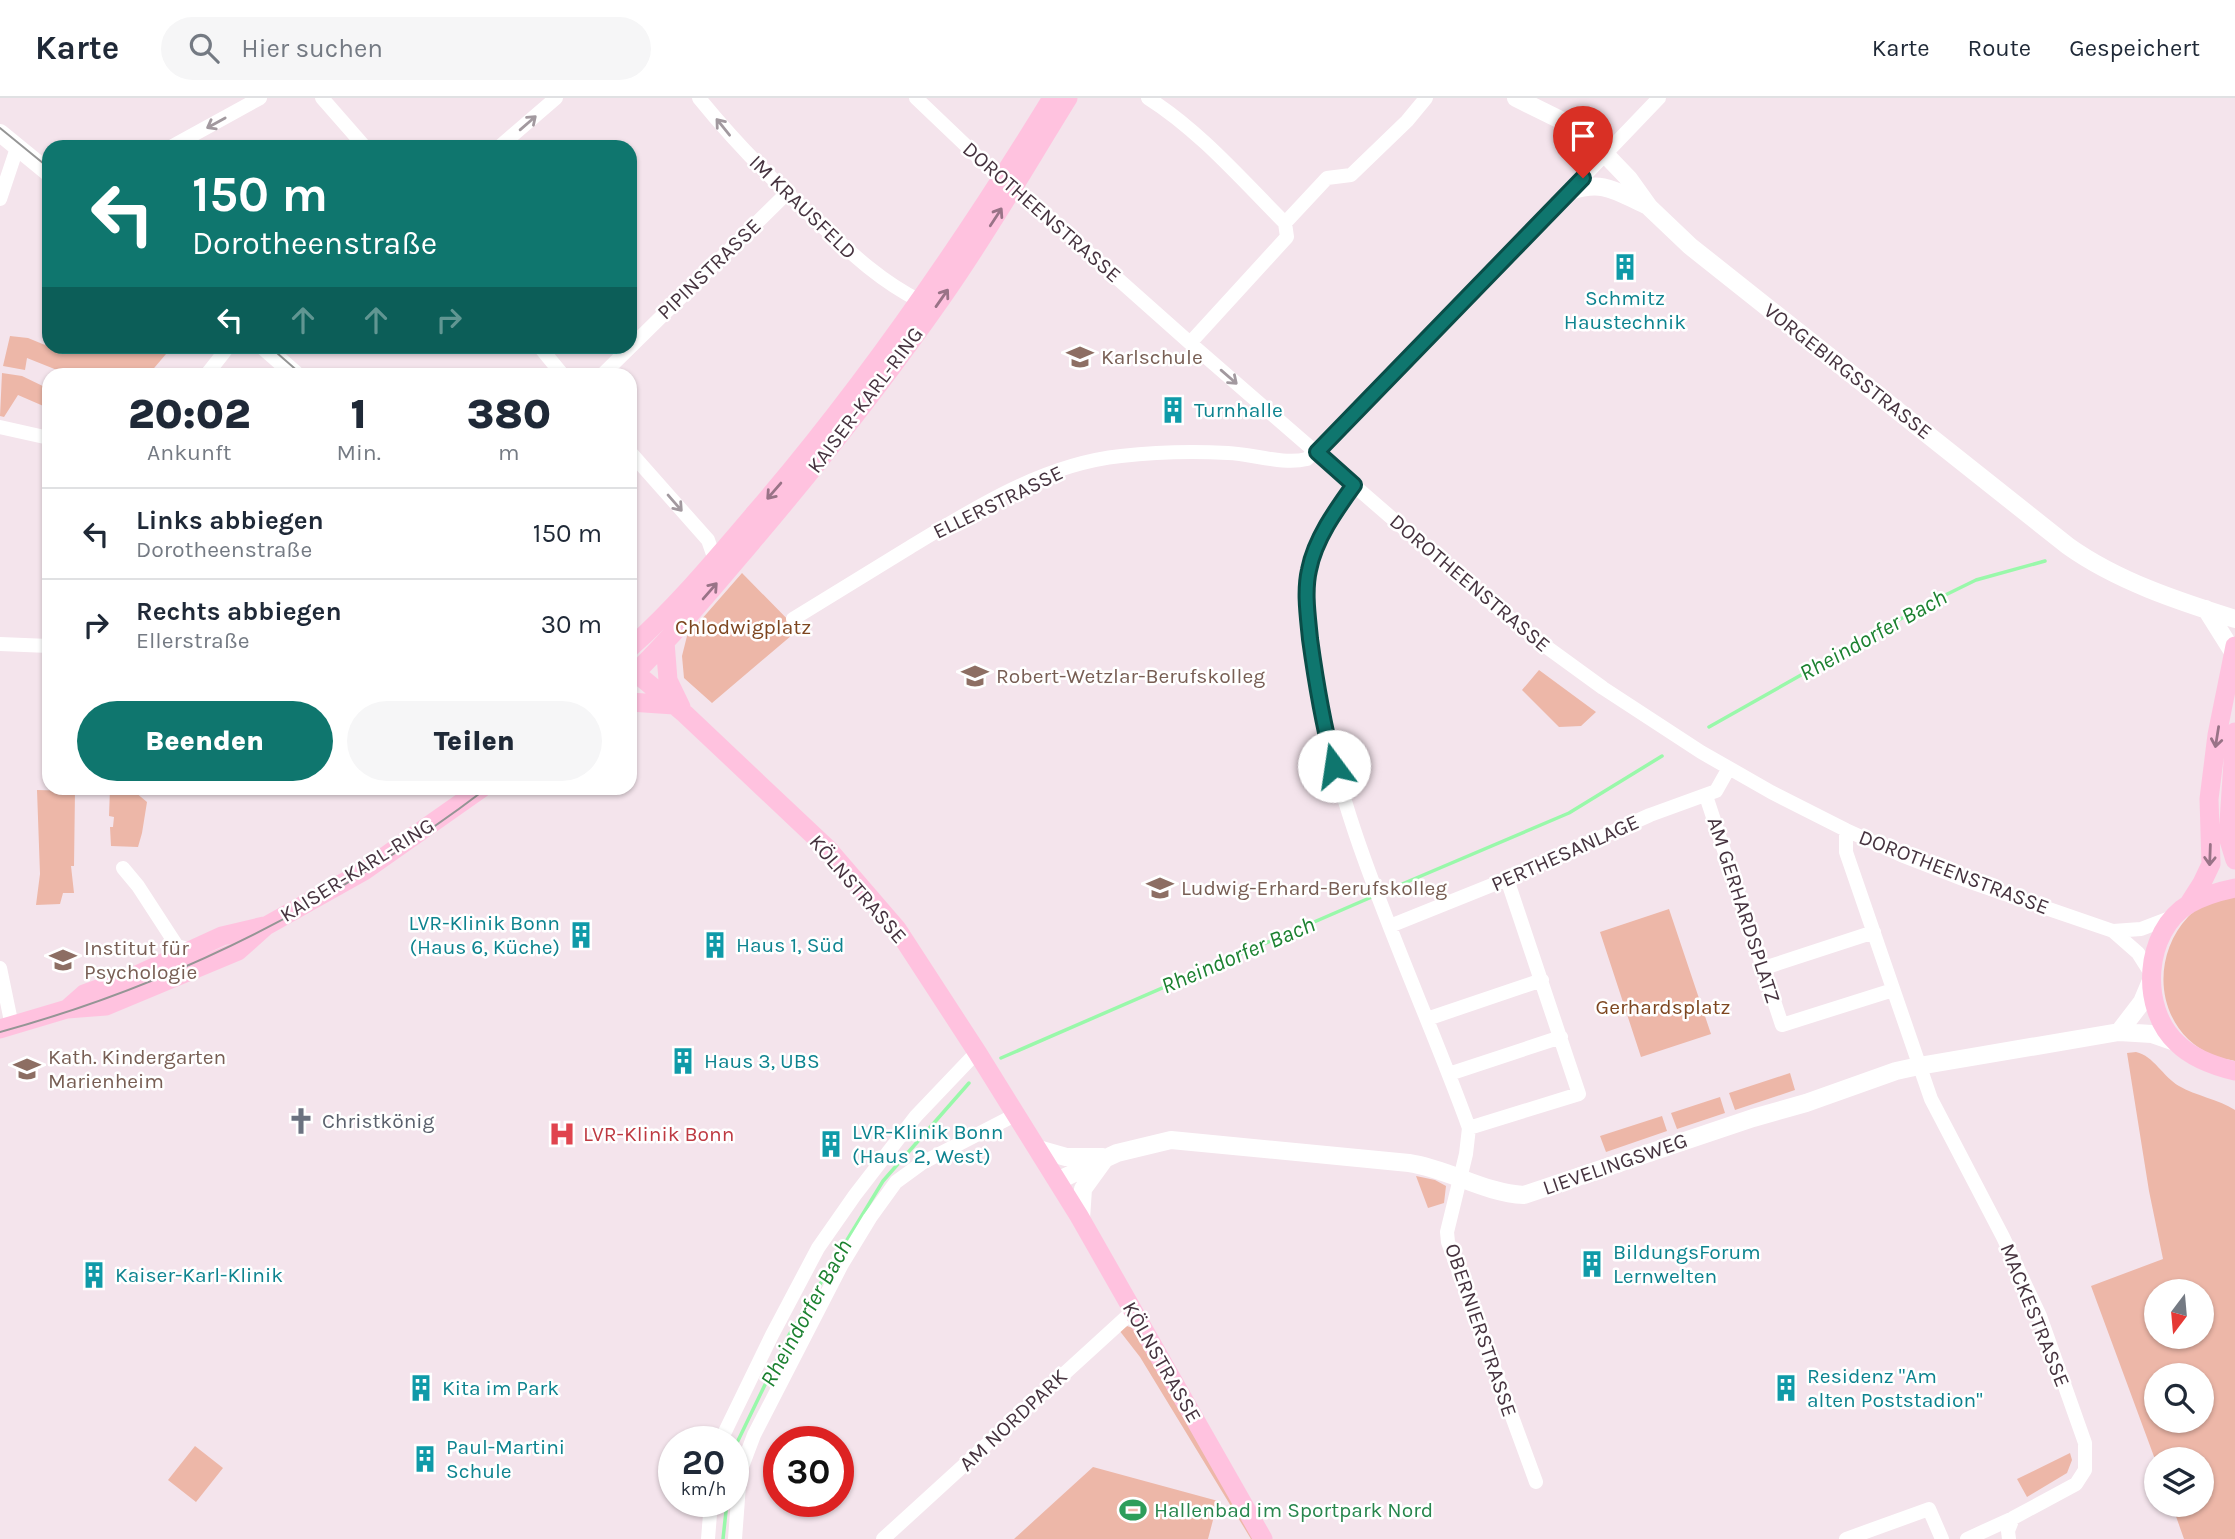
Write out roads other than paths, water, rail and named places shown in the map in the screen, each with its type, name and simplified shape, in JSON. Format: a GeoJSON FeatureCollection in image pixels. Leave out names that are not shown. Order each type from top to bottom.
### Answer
{"type":"FeatureCollection","features":[{"type":"Feature","properties":{"kind":"main road","name":"KAISER-KARL-RING"},"geometry":{"type":"LineString","coordinates":[[637,657],[665,642],[817,465],[888,374],[944,295],[1008,184],[1052,98]]}},
{"type":"Feature","properties":{"kind":"main road","name":"KAISER-KARL-RING"},"geometry":{"type":"LineString","coordinates":[[637,652],[656,624],[715,560],[818,439],[1008,184],[1068,98]]}},
{"type":"Feature","properties":{"kind":"main road"},"geometry":{"type":"LineString","coordinates":[[665,642],[668,681],[680,709]]}},
{"type":"Feature","properties":{"kind":"main road"},"geometry":{"type":"LineString","coordinates":[[2234,649],[2217,735],[2209,799],[2211,864],[2202,883],[2163,932],[2150,977],[2163,1022],[2175,1042],[2197,1058],[2235,1071]]}},
{"type":"Feature","properties":{"kind":"main road","name":"KÖLNSTRASSE"},"geometry":{"type":"LineString","coordinates":[[637,665],[828,849],[871,898],[924,968],[1081,1219],[1263,1539]]}},
{"type":"Feature","properties":{"kind":"main road"},"geometry":{"type":"LineString","coordinates":[[637,703],[680,709]]}},
{"type":"Feature","properties":{"kind":"main road"},"geometry":{"type":"LineString","coordinates":[[2235,732],[2228,837],[2235,860]]}},
{"type":"Feature","properties":{"kind":"main road","name":"KAISER-KARL-RING"},"geometry":{"type":"LineString","coordinates":[[6,1027],[67,1009],[106,1006],[238,951],[266,926],[364,871],[472,795]]}},
{"type":"Feature","properties":{"kind":"main road"},"geometry":{"type":"LineString","coordinates":[[2182,910],[2235,888]]}},
{"type":"Feature","properties":{"kind":"main road","name":"KAISER-KARL-RING"},"geometry":{"type":"LineString","coordinates":[[67,1009],[84,993],[136,975],[222,936],[266,926]]}},
{"type":"Feature","properties":{"kind":"street"},"geometry":{"type":"LineString","coordinates":[[184,140],[260,98]]}},
{"type":"Feature","properties":{"kind":"street"},"geometry":{"type":"LineString","coordinates":[[322,98],[359,140]]}},
{"type":"Feature","properties":{"kind":"street"},"geometry":{"type":"LineString","coordinates":[[507,140],[556,98]]}},
{"type":"Feature","properties":{"kind":"street","name":"IM KRAUSFELD"},"geometry":{"type":"LineString","coordinates":[[699,98],[733,140],[786,194],[863,264],[897,289],[920,301]]}},
{"type":"Feature","properties":{"kind":"street","name":"DOROTHEENSTRASSE"},"geometry":{"type":"LineString","coordinates":[[916,98],[1008,184],[1190,343],[1470,586],[1537,640],[1633,708],[1730,768],[1846,830],[1922,863],[2113,931],[2138,953],[2150,977]]}},
{"type":"Feature","properties":{"kind":"street"},"geometry":{"type":"LineString","coordinates":[[1148,98],[1171,114],[1209,148],[1285,223],[1287,237],[1190,343]]}},
{"type":"Feature","properties":{"kind":"street"},"geometry":{"type":"LineString","coordinates":[[1285,223],[1327,178],[1351,175],[1426,98]]}},
{"type":"Feature","properties":{"kind":"street","name":"VORGEBIRGSSTRASSE"},"geometry":{"type":"LineString","coordinates":[[1516,98],[1583,131],[1629,179],[1649,207],[1690,246],[2075,551],[2131,581],[2235,619]]}},
{"type":"Feature","properties":{"kind":"street"},"geometry":{"type":"LineString","coordinates":[[1317,452],[1659,98]]}},
{"type":"Feature","properties":{"kind":"street"},"geometry":{"type":"LineString","coordinates":[[0,134],[42,167]]}},
{"type":"Feature","properties":{"kind":"street"},"geometry":{"type":"LineString","coordinates":[[0,199],[18,148]]}},
{"type":"Feature","properties":{"kind":"street"},"geometry":{"type":"LineString","coordinates":[[1570,191],[1600,185],[1649,207]]}},
{"type":"Feature","properties":{"kind":"street","name":"PIPINSTRASSE"},"geometry":{"type":"LineString","coordinates":[[637,341],[786,194]]}},
{"type":"Feature","properties":{"kind":"street"},"geometry":{"type":"LineString","coordinates":[[212,368],[223,354]]}},
{"type":"Feature","properties":{"kind":"street"},"geometry":{"type":"LineString","coordinates":[[273,354],[289,368]]}},
{"type":"Feature","properties":{"kind":"street"},"geometry":{"type":"LineString","coordinates":[[545,354],[557,368]]}},
{"type":"Feature","properties":{"kind":"street","name":"PIPINSTRASSE"},"geometry":{"type":"LineString","coordinates":[[609,368],[623,354]]}},
{"type":"Feature","properties":{"kind":"street"},"geometry":{"type":"LineString","coordinates":[[0,427],[42,436]]}},
{"type":"Feature","properties":{"kind":"street","name":"ELLERSTRASSE"},"geometry":{"type":"LineString","coordinates":[[793,619],[995,498],[1041,476],[1073,465],[1119,456],[1226,452],[1300,461],[1317,452]]}},
{"type":"Feature","properties":{"kind":"street"},"geometry":{"type":"LineString","coordinates":[[637,460],[708,540],[715,560]]}},
{"type":"Feature","properties":{"kind":"street"},"geometry":{"type":"LineString","coordinates":[[1354,485],[1335,513],[1313,555],[1307,585],[1307,609],[1317,690],[1334,766],[1372,880],[1469,1128],[1579,1094],[1507,878]]}},
{"type":"Feature","properties":{"kind":"street"},"geometry":{"type":"LineString","coordinates":[[2206,609],[2234,649]]}},
{"type":"Feature","properties":{"kind":"street"},"geometry":{"type":"LineString","coordinates":[[0,644],[42,646]]}},
{"type":"Feature","properties":{"kind":"street","name":"PERTHESANLAGE"},"geometry":{"type":"LineString","coordinates":[[1390,926],[1650,815],[1716,792],[1730,768]]}},
{"type":"Feature","properties":{"kind":"street","name":"AM GERHARDSPLATZ"},"geometry":{"type":"LineString","coordinates":[[1706,796],[1782,1025],[1893,990]]}},
{"type":"Feature","properties":{"kind":"street","name":"MACKESTRASSE"},"geometry":{"type":"LineString","coordinates":[[1846,830],[1846,852],[1931,1099],[2003,1237],[2035,1306],[2085,1443],[2085,1470],[2076,1484],[1967,1539]]}},
{"type":"Feature","properties":{"kind":"street"},"geometry":{"type":"LineString","coordinates":[[123,868],[177,946],[191,950]]}},
{"type":"Feature","properties":{"kind":"street","name":"DOROTHEENSTRASSE"},"geometry":{"type":"LineString","coordinates":[[2113,931],[2141,929],[2182,910]]}},
{"type":"Feature","properties":{"kind":"street"},"geometry":{"type":"LineString","coordinates":[[1765,968],[1874,932]]}},
{"type":"Feature","properties":{"kind":"street"},"geometry":{"type":"LineString","coordinates":[[0,968],[6,1027]]}},
{"type":"Feature","properties":{"kind":"street"},"geometry":{"type":"LineString","coordinates":[[2119,1032],[2142,1002],[2150,977]]}},
{"type":"Feature","properties":{"kind":"street"},"geometry":{"type":"LineString","coordinates":[[1427,1020],[1542,980]]}},
{"type":"Feature","properties":{"kind":"street","name":"LIEVELINGSWEG"},"geometry":{"type":"LineString","coordinates":[[1057,1181],[1106,1157],[1171,1140],[1409,1163],[1460,1176],[1493,1191],[1524,1195],[1896,1071],[2119,1032],[2152,1034],[2175,1042]]}},
{"type":"Feature","properties":{"kind":"street"},"geometry":{"type":"LineString","coordinates":[[1449,1074],[1561,1037]]}},
{"type":"Feature","properties":{"kind":"street"},"geometry":{"type":"LineString","coordinates":[[728,1426],[818,1248],[916,1116],[977,1052]]}},
{"type":"Feature","properties":{"kind":"street"},"geometry":{"type":"LineString","coordinates":[[735,1539],[740,1472],[754,1435],[842,1264],[870,1217],[896,1182],[922,1163],[1017,1114]]}},
{"type":"Feature","properties":{"kind":"street","name":"OBERNIERSTRASSE"},"geometry":{"type":"LineString","coordinates":[[1469,1128],[1468,1147],[1447,1233],[1448,1242],[1536,1482]]}},
{"type":"Feature","properties":{"kind":"street"},"geometry":{"type":"LineString","coordinates":[[1038,1149],[1066,1157],[1106,1157]]}},
{"type":"Feature","properties":{"kind":"street"},"geometry":{"type":"LineString","coordinates":[[1081,1219],[1083,1189],[1106,1157]]}},
{"type":"Feature","properties":{"kind":"street","name":"AM NORDPARK"},"geometry":{"type":"LineString","coordinates":[[893,1536],[1133,1311]]}},
{"type":"Feature","properties":{"kind":"street"},"geometry":{"type":"LineString","coordinates":[[1846,1539],[1929,1509],[1942,1539]]}},
{"type":"Feature","properties":{"kind":"street"},"geometry":{"type":"LineString","coordinates":[[708,1539],[710,1517]]}},
{"type":"Feature","properties":{"kind":"street"},"geometry":{"type":"LineString","coordinates":[[2009,1539],[2008,1531],[2013,1518]]}},
{"type":"Feature","properties":{"kind":"waterway","name":"Rheindorfer Bach"},"geometry":{"type":"LineString","coordinates":[[1709,727],[1927,604],[1976,580],[2045,561]]}},
{"type":"Feature","properties":{"kind":"waterway","name":"Rheindorfer Bach"},"geometry":{"type":"LineString","coordinates":[[1381,893],[1569,813],[1662,756]]}},
{"type":"Feature","properties":{"kind":"waterway","name":"Rheindorfer Bach"},"geometry":{"type":"LineString","coordinates":[[1001,1058],[1374,896]]}},
{"type":"Feature","properties":{"kind":"waterway","name":"Rheindorfer Bach"},"geometry":{"type":"LineString","coordinates":[[745,1426],[789,1335],[883,1181],[969,1083]]}},
{"type":"Feature","properties":{"kind":"waterway","name":"Rheindorfer Bach"},"geometry":{"type":"LineString","coordinates":[[723,1539],[725,1517]]}},
{"type":"Feature","properties":{"kind":"tram line"},"geometry":{"type":"LineString","coordinates":[[0,128],[42,162]]}},
{"type":"Feature","properties":{"kind":"tram line"},"geometry":{"type":"LineString","coordinates":[[278,354],[294,368]]}},
{"type":"Feature","properties":{"kind":"tram line"},"geometry":{"type":"LineString","coordinates":[[0,1032],[131,989],[256,934],[316,902],[374,866],[477,795]]}},
{"type":"Feature","properties":{"kind":"place","name":"Schmitz Haustechnik"},"geometry":{"type":"Point","coordinates":[1625,267]}},
{"type":"Feature","properties":{"kind":"place","name":"Karlschule"},"geometry":{"type":"Point","coordinates":[1080,357]}},
{"type":"Feature","properties":{"kind":"place","name":"Turnhalle"},"geometry":{"type":"Point","coordinates":[1173,410]}},
{"type":"Feature","properties":{"kind":"place","name":"Robert-Wetzlar-Berufskolleg"},"geometry":{"type":"Point","coordinates":[975,676]}},
{"type":"Feature","properties":{"kind":"place","name":"Ludwig-Erhard-Berufskolleg"},"geometry":{"type":"Point","coordinates":[1160,888]}},
{"type":"Feature","properties":{"kind":"place","name":"LVR-Klinik Bonn (Haus 6, Küche)"},"geometry":{"type":"Point","coordinates":[581,935]}},
{"type":"Feature","properties":{"kind":"place","name":"Haus 1, Süd"},"geometry":{"type":"Point","coordinates":[715,945]}},
{"type":"Feature","properties":{"kind":"place","name":"Institut für Psychologie"},"geometry":{"type":"Point","coordinates":[63,960]}},
{"type":"Feature","properties":{"kind":"place","name":"Haus 3, UBS"},"geometry":{"type":"Point","coordinates":[683,1061]}},
{"type":"Feature","properties":{"kind":"place","name":"Kath. Kindergarten Marienheim"},"geometry":{"type":"Point","coordinates":[27,1069]}},
{"type":"Feature","properties":{"kind":"place","name":"Christkönig"},"geometry":{"type":"Point","coordinates":[301,1121]}},
{"type":"Feature","properties":{"kind":"place","name":"LVR-Klinik Bonn"},"geometry":{"type":"Point","coordinates":[562,1134]}},
{"type":"Feature","properties":{"kind":"place","name":"LVR-Klinik Bonn (Haus 2, West)"},"geometry":{"type":"Point","coordinates":[831,1144]}},
{"type":"Feature","properties":{"kind":"place","name":"BildungsForum Lernwelten"},"geometry":{"type":"Point","coordinates":[1592,1264]}},
{"type":"Feature","properties":{"kind":"place","name":"Kaiser-Karl-Klinik"},"geometry":{"type":"Point","coordinates":[94,1275]}},
{"type":"Feature","properties":{"kind":"place","name":"Kita im Park"},"geometry":{"type":"Point","coordinates":[421,1388]}},
{"type":"Feature","properties":{"kind":"place","name":"Residenz \"Am alten Poststadion\""},"geometry":{"type":"Point","coordinates":[1786,1388]}},
{"type":"Feature","properties":{"kind":"place","name":"Paul-Martini Schule"},"geometry":{"type":"Point","coordinates":[425,1459]}},
{"type":"Feature","properties":{"kind":"place","name":"Hallenbad im Sportpark Nord"},"geometry":{"type":"Point","coordinates":[1133,1510]}},
{"type":"Feature","properties":{"kind":"park label","name":"Chlodwigplatz"},"geometry":{"type":"Point","coordinates":[743,627]}},
{"type":"Feature","properties":{"kind":"park label","name":"Gerhardsplatz"},"geometry":{"type":"Point","coordinates":[1663,1007]}}]}
